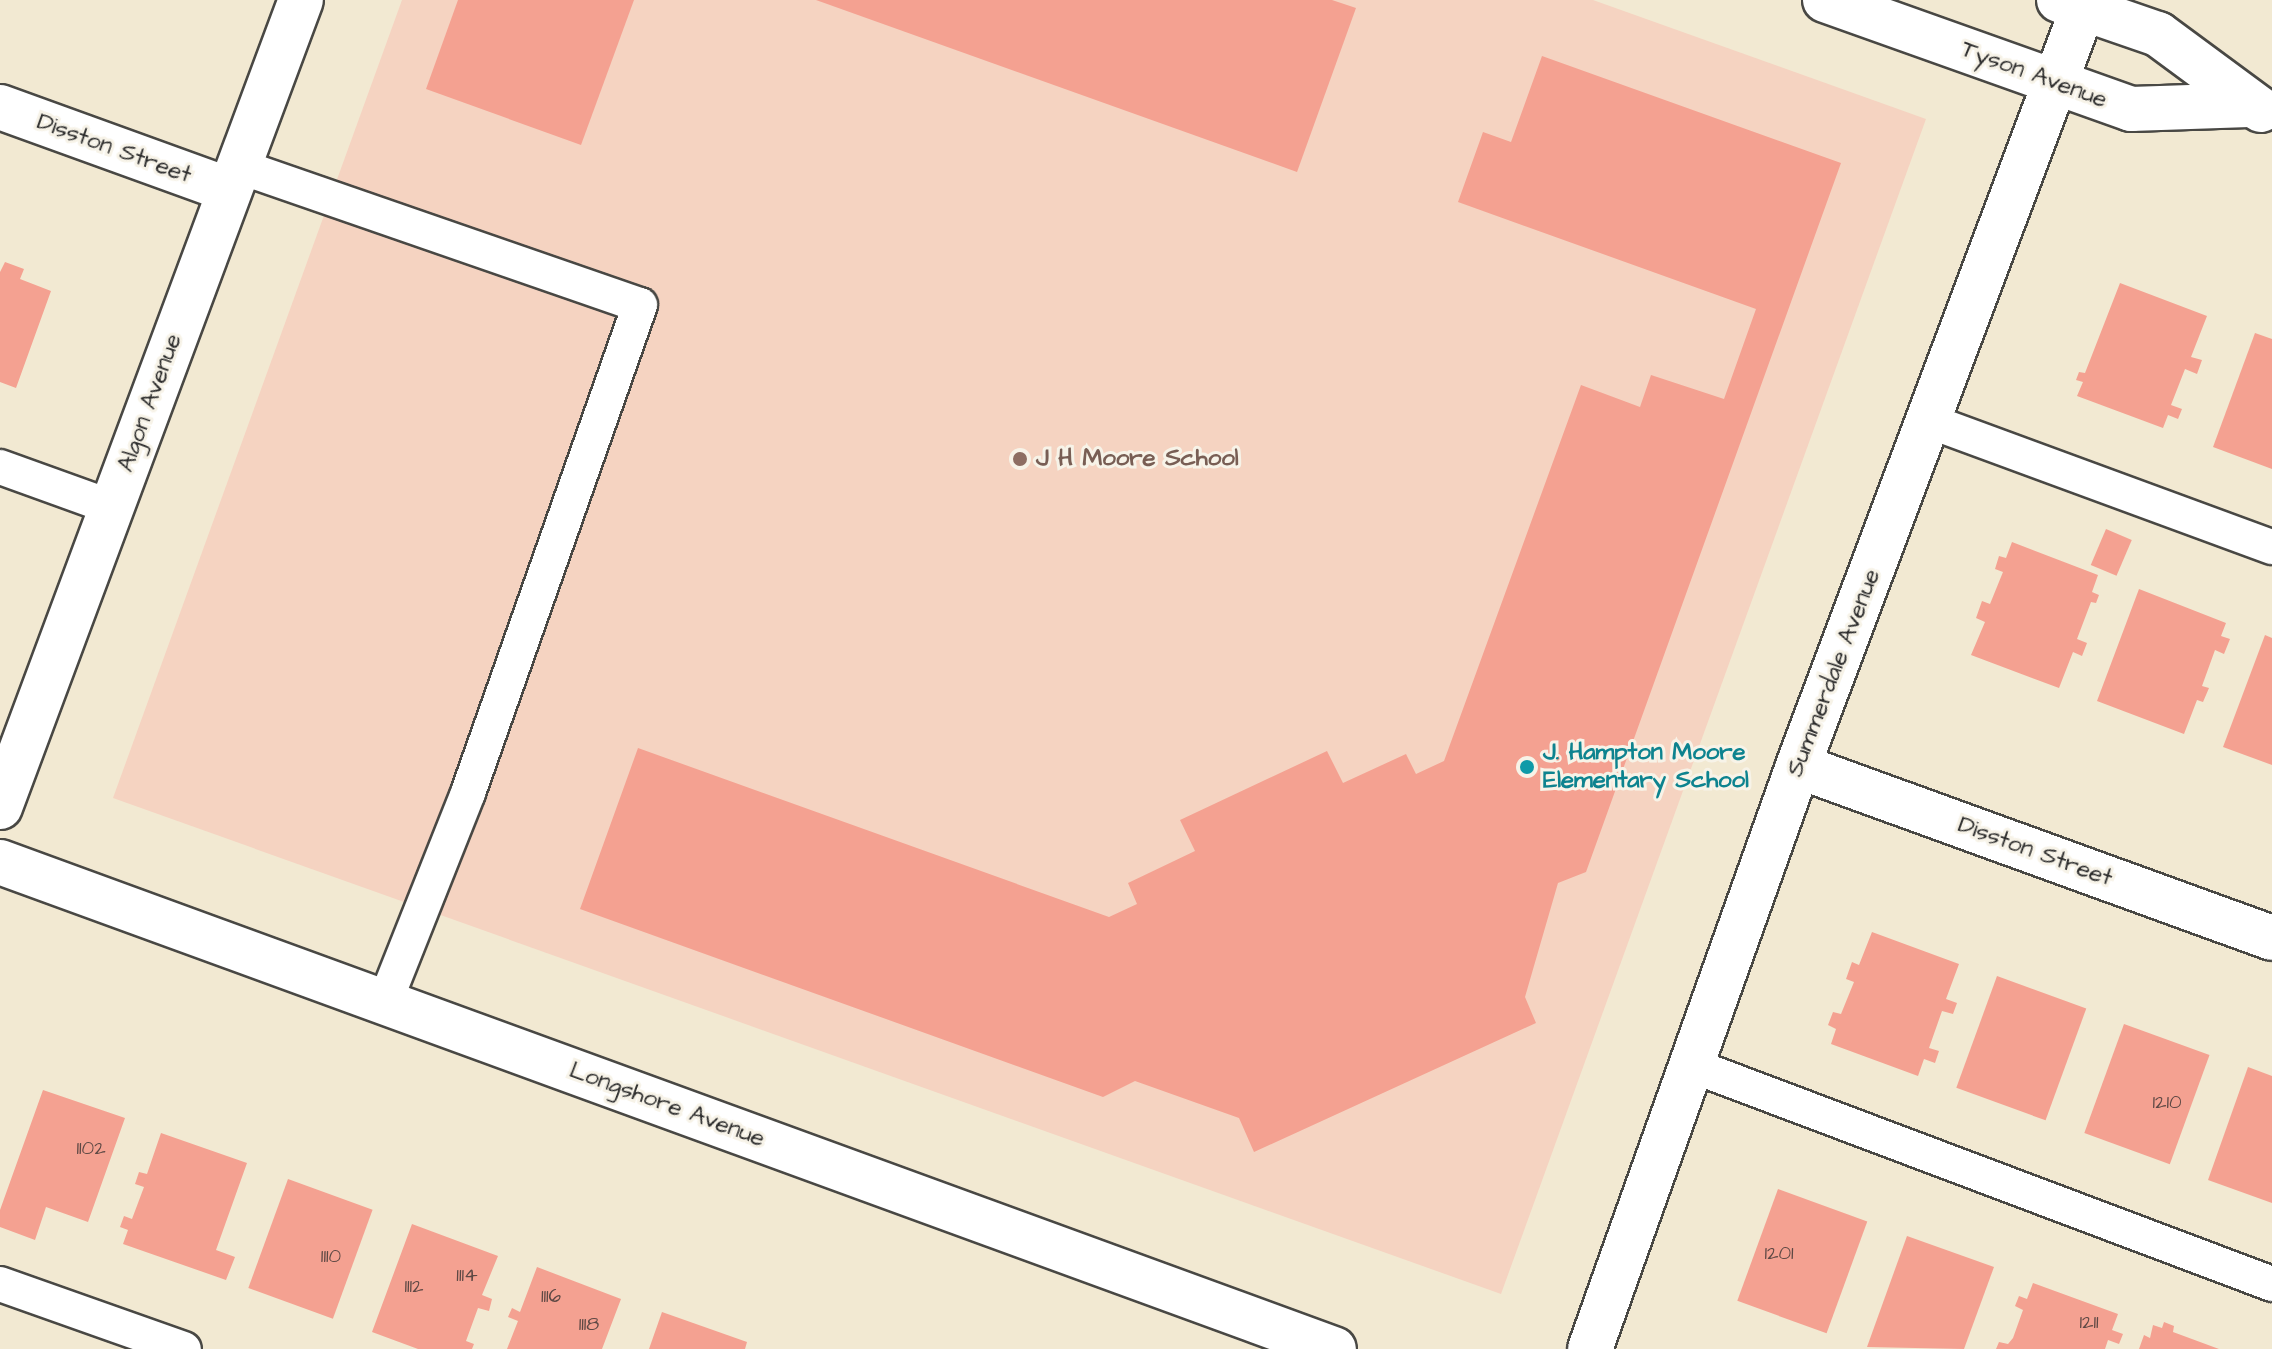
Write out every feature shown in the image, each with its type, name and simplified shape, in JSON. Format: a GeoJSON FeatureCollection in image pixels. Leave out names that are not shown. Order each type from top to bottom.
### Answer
{"type":"FeatureCollection","features":[{"type":"Feature","properties":{"kind":"street","name":"Algon Avenue"},"geometry":{"type":"LineString","coordinates":[[0,807],[301,0]]}},
{"type":"Feature","properties":{"kind":"street","name":"Tyson Avenue"},"geometry":{"type":"LineString","coordinates":[[1825,0],[2131,109],[2261,110]]}},
{"type":"Feature","properties":{"kind":"street","name":"Tyson Avenue"},"geometry":{"type":"LineString","coordinates":[[2076,3],[2158,34],[2261,110]]}},
{"type":"Feature","properties":{"kind":"street","name":"Summerdale Avenue"},"geometry":{"type":"LineString","coordinates":[[1590,1349],[1798,766],[2058,83],[2076,3]]}},
{"type":"Feature","properties":{"kind":"street","name":"Disston Street"},"geometry":{"type":"LineString","coordinates":[[0,107],[234,178]]}},
{"type":"Feature","properties":{"kind":"street","name":"Disston Street"},"geometry":{"type":"LineString","coordinates":[[1798,766],[2272,938]]}},
{"type":"Feature","properties":{"kind":"street","name":"Longshore Avenue"},"geometry":{"type":"LineString","coordinates":[[0,862],[1334,1349]]}},
{"type":"Feature","properties":{"kind":"lane"},"geometry":{"type":"LineString","coordinates":[[234,178],[436,234],[640,305],[468,793],[385,1002]]}},
{"type":"Feature","properties":{"kind":"lane"},"geometry":{"type":"LineString","coordinates":[[1929,421],[2272,547]]}},
{"type":"Feature","properties":{"kind":"lane"},"geometry":{"type":"LineString","coordinates":[[0,467],[111,507]]}},
{"type":"Feature","properties":{"kind":"lane"},"geometry":{"type":"LineString","coordinates":[[1691,1065],[2272,1284]]}},
{"type":"Feature","properties":{"kind":"lane"},"geometry":{"type":"LineString","coordinates":[[0,1284],[184,1349]]}},
{"type":"Feature","properties":{"kind":"shaded area","name":"J H Moore School"},"geometry":{"type":"Polygon","coordinates":[[[402,0],[1593,0],[1926,119],[1501,1294],[113,798],[402,0]]]}},
{"type":"Feature","properties":{"kind":"building"},"geometry":{"type":"Polygon","coordinates":[[[458,0],[634,0],[581,145],[426,89],[458,0]]]}},
{"type":"Feature","properties":{"kind":"building"},"geometry":{"type":"Polygon","coordinates":[[[816,0],[1332,0],[1356,8],[1297,172],[816,0]]]}},
{"type":"Feature","properties":{"kind":"building","name":"J. Hampton Moore Elementary School"},"geometry":{"type":"Polygon","coordinates":[[[1542,56],[1841,163],[1586,872],[1558,883],[1525,997],[1536,1023],[1254,1152],[1239,1118],[1135,1081],[1103,1097],[580,909],[638,748],[1109,917],[1137,904],[1128,883],[1195,851],[1180,820],[1327,751],[1343,783],[1406,754],[1416,774],[1444,761],[1581,385],[1640,407],[1651,375],[1724,399],[1756,309],[1458,202],[1483,132],[1511,142],[1542,56]]]}},
{"type":"Feature","properties":{"kind":"building"},"geometry":{"type":"Polygon","coordinates":[[[5,262],[24,269],[20,279],[51,291],[16,388],[0,382],[0,272],[5,262]]]}},
{"type":"Feature","properties":{"kind":"building"},"geometry":{"type":"Polygon","coordinates":[[[2120,283],[2207,316],[2191,357],[2202,360],[2197,374],[2185,369],[2171,405],[2182,409],[2178,419],[2168,415],[2163,428],[2077,396],[2083,382],[2076,380],[2079,372],[2085,373],[2120,283]]]}},
{"type":"Feature","properties":{"kind":"building"},"geometry":{"type":"Polygon","coordinates":[[[2255,333],[2272,339],[2272,469],[2213,447],[2255,333]]]}},
{"type":"Feature","properties":{"kind":"building"},"geometry":{"type":"Polygon","coordinates":[[[2106,529],[2132,540],[2117,576],[2091,565],[2106,529]]]}},
{"type":"Feature","properties":{"kind":"building"},"geometry":{"type":"Polygon","coordinates":[[[2012,542],[2098,575],[2092,592],[2099,595],[2096,603],[2091,602],[2077,639],[2087,643],[2082,656],[2073,652],[2059,688],[1971,655],[1985,622],[1976,618],[1982,601],[1990,604],[2003,572],[1995,569],[1999,556],[2006,558],[2012,542]]]}},
{"type":"Feature","properties":{"kind":"building"},"geometry":{"type":"Polygon","coordinates":[[[2139,589],[2226,623],[2221,636],[2230,639],[2224,654],[2215,650],[2202,686],[2209,688],[2203,702],[2197,700],[2184,734],[2097,701],[2139,589]]]}},
{"type":"Feature","properties":{"kind":"building"},"geometry":{"type":"Polygon","coordinates":[[[2265,635],[2272,638],[2272,765],[2223,747],[2265,635]]]}},
{"type":"Feature","properties":{"kind":"building"},"geometry":{"type":"Polygon","coordinates":[[[1872,932],[1959,964],[1946,999],[1957,1003],[1953,1014],[1942,1011],[1929,1048],[1939,1051],[1935,1063],[1924,1059],[1918,1076],[1831,1044],[1836,1029],[1828,1025],[1833,1012],[1841,1014],[1854,982],[1846,979],[1852,962],[1859,965],[1872,932]]]}},
{"type":"Feature","properties":{"kind":"building"},"geometry":{"type":"Polygon","coordinates":[[[1997,976],[2086,1008],[2046,1120],[1956,1088],[1997,976]]]}},
{"type":"Feature","properties":{"kind":"building"},"geometry":{"type":"Polygon","coordinates":[[[2124,1024],[2210,1055],[2170,1164],[2084,1133],[2124,1024]]]}},
{"type":"Feature","properties":{"kind":"building"},"geometry":{"type":"Polygon","coordinates":[[[2248,1067],[2272,1076],[2272,1203],[2208,1180],[2248,1067]]]}},
{"type":"Feature","properties":{"kind":"building"},"geometry":{"type":"Polygon","coordinates":[[[43,1090],[125,1118],[88,1222],[46,1207],[35,1240],[0,1227],[0,1210],[43,1090]]]}},
{"type":"Feature","properties":{"kind":"building"},"geometry":{"type":"Polygon","coordinates":[[[161,1133],[247,1163],[216,1250],[235,1257],[226,1280],[123,1244],[128,1230],[120,1227],[124,1216],[132,1219],[144,1187],[135,1184],[139,1172],[147,1174],[161,1133]]]}},
{"type":"Feature","properties":{"kind":"building"},"geometry":{"type":"Polygon","coordinates":[[[288,1179],[373,1210],[333,1319],[248,1288],[288,1179]]]}},
{"type":"Feature","properties":{"kind":"building"},"geometry":{"type":"Polygon","coordinates":[[[1778,1189],[1867,1221],[1827,1333],[1737,1301],[1778,1189]]]}},
{"type":"Feature","properties":{"kind":"building"},"geometry":{"type":"Polygon","coordinates":[[[412,1224],[498,1256],[482,1295],[492,1299],[489,1311],[478,1308],[466,1341],[474,1344],[472,1349],[418,1349],[372,1332],[412,1224]]]}},
{"type":"Feature","properties":{"kind":"building"},"geometry":{"type":"Polygon","coordinates":[[[1907,1236],[1994,1267],[1964,1349],[1867,1347],[1907,1236]]]}},
{"type":"Feature","properties":{"kind":"building"},"geometry":{"type":"Polygon","coordinates":[[[537,1267],[621,1299],[602,1349],[507,1349],[518,1321],[508,1317],[512,1308],[520,1312],[537,1267]]]}},
{"type":"Feature","properties":{"kind":"building"},"geometry":{"type":"Polygon","coordinates":[[[2033,1283],[2118,1314],[2112,1330],[2123,1334],[2119,1344],[2108,1340],[2105,1349],[1996,1349],[1999,1342],[2008,1344],[2013,1338],[2023,1310],[2015,1306],[2019,1296],[2027,1299],[2033,1283]]]}},
{"type":"Feature","properties":{"kind":"building"},"geometry":{"type":"Polygon","coordinates":[[[662,1312],[747,1342],[745,1349],[649,1349],[662,1312]]]}},
{"type":"Feature","properties":{"kind":"building"},"geometry":{"type":"Polygon","coordinates":[[[2164,1322],[2174,1326],[2173,1332],[2219,1349],[2139,1349],[2144,1335],[2150,1338],[2153,1325],[2162,1328],[2164,1322]]]}},
{"type":"Feature","properties":{"kind":"place","name":"J H Moore School"},"geometry":{"type":"Point","coordinates":[1020,459]}},
{"type":"Feature","properties":{"kind":"place","name":"J. Hampton Moore Elementary School"},"geometry":{"type":"Point","coordinates":[1527,767]}}]}
